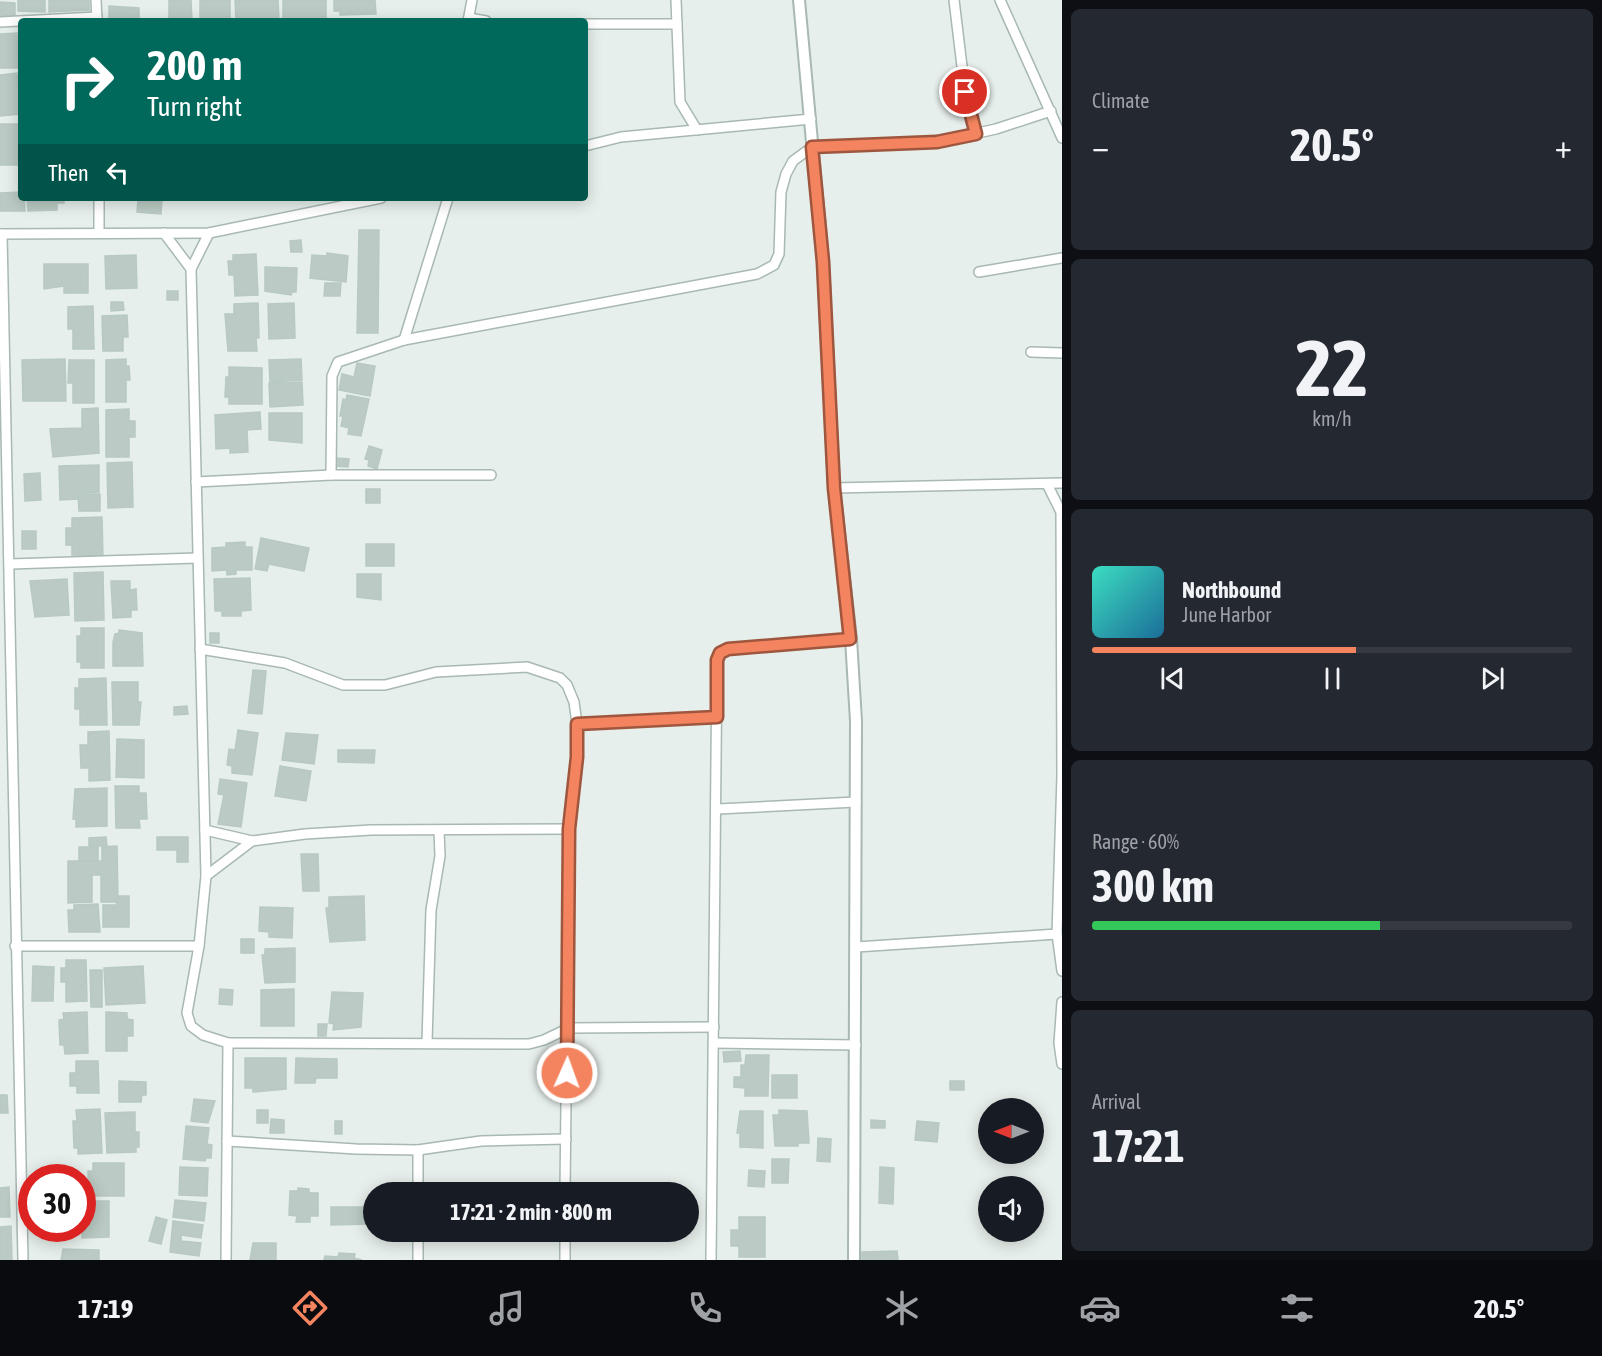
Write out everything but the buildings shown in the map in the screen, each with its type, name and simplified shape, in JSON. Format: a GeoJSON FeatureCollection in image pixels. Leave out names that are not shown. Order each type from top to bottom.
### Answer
{"type":"FeatureCollection","features":[{"type":"Feature","properties":{"kind":"street"},"geometry":{"type":"LineString","coordinates":[[96,0],[97,18]]}},
{"type":"Feature","properties":{"kind":"street"},"geometry":{"type":"LineString","coordinates":[[468,18],[472,0]]}},
{"type":"Feature","properties":{"kind":"street"},"geometry":{"type":"LineString","coordinates":[[676,0],[680,102],[697,130]]}},
{"type":"Feature","properties":{"kind":"street"},"geometry":{"type":"LineString","coordinates":[[799,0],[823,262],[834,488],[856,721],[854,1260]]}},
{"type":"Feature","properties":{"kind":"street"},"geometry":{"type":"LineString","coordinates":[[954,0],[965,92],[976,134]]}},
{"type":"Feature","properties":{"kind":"street"},"geometry":{"type":"LineString","coordinates":[[1000,0],[1059,125],[1062,138]]}},
{"type":"Feature","properties":{"kind":"street"},"geometry":{"type":"LineString","coordinates":[[0,22],[18,21]]}},
{"type":"Feature","properties":{"kind":"street"},"geometry":{"type":"LineString","coordinates":[[588,24],[677,24]]}},
{"type":"Feature","properties":{"kind":"street"},"geometry":{"type":"LineString","coordinates":[[331,476],[332,376],[338,362],[404,340],[757,274],[774,265],[779,254],[781,192],[786,174],[793,161],[812,147],[937,142],[976,134],[1051,111]]}},
{"type":"Feature","properties":{"kind":"street"},"geometry":{"type":"LineString","coordinates":[[588,145],[621,137],[811,119]]}},
{"type":"Feature","properties":{"kind":"street"},"geometry":{"type":"LineString","coordinates":[[99,201],[99,233]]}},
{"type":"Feature","properties":{"kind":"street"},"geometry":{"type":"LineString","coordinates":[[404,340],[447,201]]}},
{"type":"Feature","properties":{"kind":"street"},"geometry":{"type":"LineString","coordinates":[[24,1260],[15,946],[12,668],[1,234],[209,233],[341,202]]}},
{"type":"Feature","properties":{"kind":"street"},"geometry":{"type":"LineString","coordinates":[[164,233],[191,269]]}},
{"type":"Feature","properties":{"kind":"street"},"geometry":{"type":"LineString","coordinates":[[209,233],[191,269],[206,876],[199,946],[187,1013],[191,1026],[203,1035],[228,1043],[529,1044],[544,1041],[569,1028],[714,1027]]}},
{"type":"Feature","properties":{"kind":"street"},"geometry":{"type":"LineString","coordinates":[[980,272],[1062,258]]}},
{"type":"Feature","properties":{"kind":"street"},"geometry":{"type":"LineString","coordinates":[[1030,352],[1062,353]]}},
{"type":"Feature","properties":{"kind":"street"},"geometry":{"type":"LineString","coordinates":[[196,482],[331,476],[491,475]]}},
{"type":"Feature","properties":{"kind":"street"},"geometry":{"type":"LineString","coordinates":[[834,488],[1062,483]]}},
{"type":"Feature","properties":{"kind":"street"},"geometry":{"type":"LineString","coordinates":[[1047,484],[1061,511],[1062,776],[1057,934],[1062,971]]}},
{"type":"Feature","properties":{"kind":"street"},"geometry":{"type":"LineString","coordinates":[[9,564],[197,558]]}},
{"type":"Feature","properties":{"kind":"street"},"geometry":{"type":"LineString","coordinates":[[711,1260],[718,809],[717,660],[720,653],[728,649],[850,639]]}},
{"type":"Feature","properties":{"kind":"street"},"geometry":{"type":"LineString","coordinates":[[200,649],[285,663],[343,684],[385,685],[436,672],[527,667],[560,678],[567,685],[574,702],[577,757],[569,829],[569,1028],[565,1182]]}},
{"type":"Feature","properties":{"kind":"street"},"geometry":{"type":"LineString","coordinates":[[0,668],[12,668]]}},
{"type":"Feature","properties":{"kind":"street"},"geometry":{"type":"LineString","coordinates":[[577,724],[717,717]]}},
{"type":"Feature","properties":{"kind":"street"},"geometry":{"type":"LineString","coordinates":[[718,809],[856,802]]}},
{"type":"Feature","properties":{"kind":"street"},"geometry":{"type":"LineString","coordinates":[[205,830],[252,841],[316,833],[569,829]]}},
{"type":"Feature","properties":{"kind":"street"},"geometry":{"type":"LineString","coordinates":[[427,1042],[431,910],[439,867],[439,830]]}},
{"type":"Feature","properties":{"kind":"street"},"geometry":{"type":"LineString","coordinates":[[206,876],[252,841]]}},
{"type":"Feature","properties":{"kind":"street"},"geometry":{"type":"LineString","coordinates":[[856,947],[1057,934]]}},
{"type":"Feature","properties":{"kind":"street"},"geometry":{"type":"LineString","coordinates":[[15,946],[199,946]]}},
{"type":"Feature","properties":{"kind":"street"},"geometry":{"type":"LineString","coordinates":[[1062,1002],[1059,1043],[1062,1064]]}},
{"type":"Feature","properties":{"kind":"street"},"geometry":{"type":"LineString","coordinates":[[226,1260],[228,1043]]}},
{"type":"Feature","properties":{"kind":"street"},"geometry":{"type":"LineString","coordinates":[[714,1043],[856,1045]]}},
{"type":"Feature","properties":{"kind":"street"},"geometry":{"type":"LineString","coordinates":[[227,1141],[356,1149],[418,1150],[481,1141],[566,1139]]}},
{"type":"Feature","properties":{"kind":"street"},"geometry":{"type":"LineString","coordinates":[[418,1150],[418,1182]]}},
{"type":"Feature","properties":{"kind":"street"},"geometry":{"type":"LineString","coordinates":[[418,1242],[418,1260]]}},
{"type":"Feature","properties":{"kind":"street"},"geometry":{"type":"LineString","coordinates":[[565,1242],[565,1260]]}},
{"type":"Feature","properties":{"kind":"route"},"geometry":{"type":"LineString","coordinates":[[567,1073],[569,829],[577,757],[577,724],[717,717],[717,660],[720,653],[728,649],[850,639],[834,488],[823,262],[812,147],[863,143],[937,142],[976,134],[965,92]]}}]}
